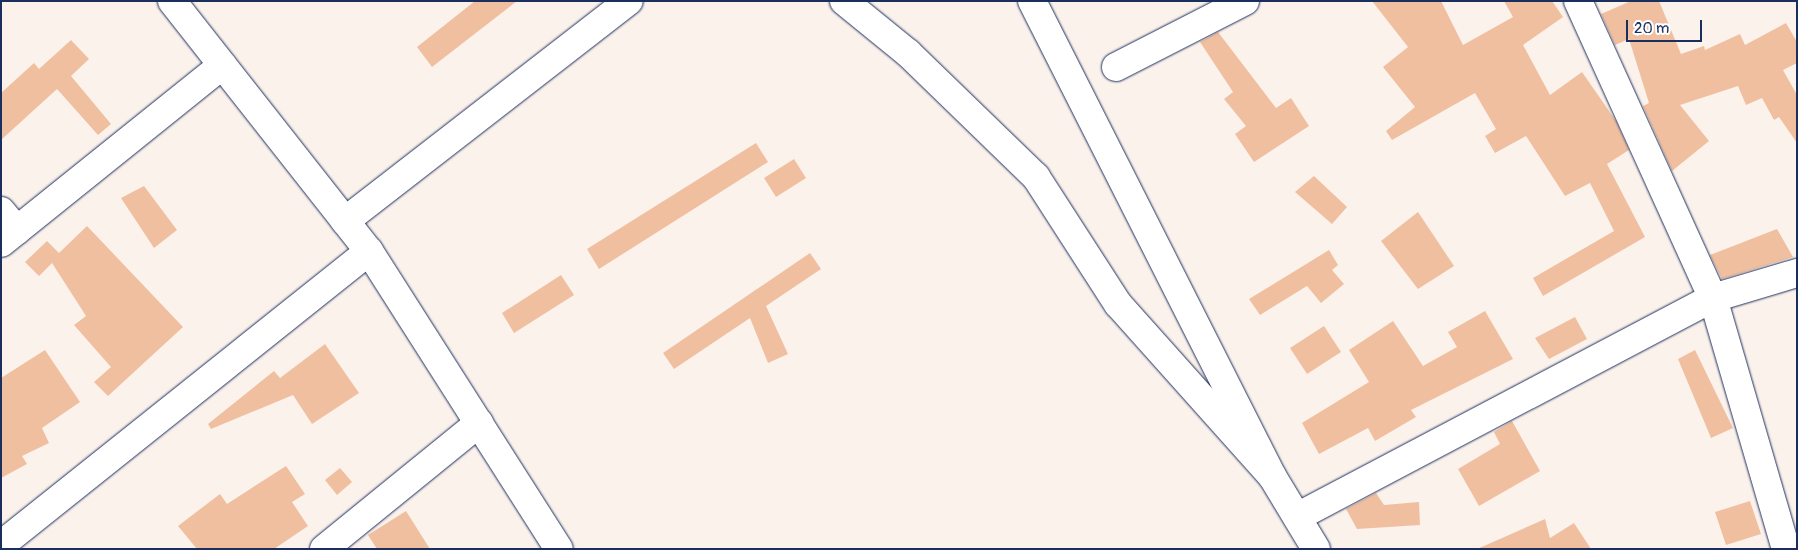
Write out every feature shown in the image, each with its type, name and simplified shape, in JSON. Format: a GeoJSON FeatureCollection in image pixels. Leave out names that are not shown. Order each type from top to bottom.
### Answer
{"type":"FeatureCollection","features":[{"type":"Feature","properties":{"kind":"street"},"geometry":{"type":"LineString","coordinates":[[172,1],[369,251],[559,549]]}},
{"type":"Feature","properties":{"kind":"street"},"geometry":{"type":"LineString","coordinates":[[345,222],[629,1]]}},
{"type":"Feature","properties":{"kind":"street"},"geometry":{"type":"LineString","coordinates":[[844,1],[908,53],[1036,177],[1118,304],[1272,476]]}},
{"type":"Feature","properties":{"kind":"street"},"geometry":{"type":"LineString","coordinates":[[1032,1],[1272,476],[1316,549]]}},
{"type":"Feature","properties":{"kind":"street"},"geometry":{"type":"LineString","coordinates":[[1116,67],[1245,1]]}},
{"type":"Feature","properties":{"kind":"street"},"geometry":{"type":"LineString","coordinates":[[1578,1],[1713,298],[1786,549]]}},
{"type":"Feature","properties":{"kind":"street"},"geometry":{"type":"LineString","coordinates":[[7,228],[222,65]]}},
{"type":"Feature","properties":{"kind":"street"},"geometry":{"type":"LineString","coordinates":[[1,545],[369,251]]}},
{"type":"Feature","properties":{"kind":"street"},"geometry":{"type":"LineString","coordinates":[[1297,517],[1713,298],[1797,273]]}},
{"type":"Feature","properties":{"kind":"street"},"geometry":{"type":"LineString","coordinates":[[324,549],[479,423]]}},
{"type":"Feature","properties":{"kind":"building"},"geometry":{"type":"Polygon","coordinates":[[[475,1],[517,1],[432,67],[417,47],[475,1]]]}},
{"type":"Feature","properties":{"kind":"building"},"geometry":{"type":"Polygon","coordinates":[[[1372,1],[1441,1],[1463,45],[1513,17],[1504,1],[1552,1],[1563,17],[1523,45],[1550,95],[1582,72],[1616,121],[1629,150],[1607,164],[1645,237],[1543,296],[1533,278],[1614,231],[1590,183],[1565,196],[1526,136],[1495,153],[1485,136],[1496,129],[1475,93],[1392,140],[1386,131],[1415,107],[1383,67],[1408,47],[1372,1]]]}},
{"type":"Feature","properties":{"kind":"building"},"geometry":{"type":"Polygon","coordinates":[[[1631,1],[1659,1],[1681,54],[1704,46],[1705,50],[1740,34],[1745,45],[1786,23],[1797,42],[1797,63],[1783,70],[1797,95],[1797,143],[1779,117],[1774,120],[1762,98],[1746,105],[1738,86],[1680,105],[1709,141],[1672,171],[1643,106],[1649,103],[1629,39],[1615,45],[1601,14],[1631,1]]]}},
{"type":"Feature","properties":{"kind":"building"},"geometry":{"type":"Polygon","coordinates":[[[1218,32],[1276,108],[1291,98],[1309,126],[1254,162],[1235,134],[1246,126],[1224,99],[1233,92],[1200,42],[1218,32]]]}},
{"type":"Feature","properties":{"kind":"building"},"geometry":{"type":"Polygon","coordinates":[[[71,40],[89,59],[71,76],[111,124],[98,135],[57,89],[1,140],[1,93],[34,63],[39,69],[71,40]]]}},
{"type":"Feature","properties":{"kind":"building"},"geometry":{"type":"Polygon","coordinates":[[[756,143],[768,162],[599,269],[587,249],[756,143]]]}},
{"type":"Feature","properties":{"kind":"building"},"geometry":{"type":"Polygon","coordinates":[[[794,159],[806,178],[776,197],[764,178],[794,159]]]}},
{"type":"Feature","properties":{"kind":"building"},"geometry":{"type":"Polygon","coordinates":[[[1314,176],[1347,207],[1332,224],[1295,192],[1314,176]]]}},
{"type":"Feature","properties":{"kind":"building"},"geometry":{"type":"Polygon","coordinates":[[[144,186],[177,230],[154,248],[121,198],[144,186]]]}},
{"type":"Feature","properties":{"kind":"building"},"geometry":{"type":"Polygon","coordinates":[[[1418,212],[1454,266],[1418,289],[1381,241],[1418,212]]]}},
{"type":"Feature","properties":{"kind":"building"},"geometry":{"type":"Polygon","coordinates":[[[87,226],[183,327],[108,396],[94,382],[111,367],[74,325],[86,316],[52,263],[39,276],[25,262],[47,241],[59,253],[87,226]]]}},
{"type":"Feature","properties":{"kind":"building"},"geometry":{"type":"Polygon","coordinates":[[[1777,229],[1793,257],[1722,279],[1710,255],[1777,229]]]}},
{"type":"Feature","properties":{"kind":"building"},"geometry":{"type":"Polygon","coordinates":[[[1329,250],[1338,265],[1332,270],[1344,284],[1321,303],[1307,286],[1260,315],[1249,299],[1329,250]]]}},
{"type":"Feature","properties":{"kind":"building"},"geometry":{"type":"Polygon","coordinates":[[[810,253],[821,269],[766,306],[788,354],[768,363],[750,318],[674,369],[663,353],[810,253]]]}},
{"type":"Feature","properties":{"kind":"building"},"geometry":{"type":"Polygon","coordinates":[[[561,275],[574,295],[514,333],[502,313],[561,275]]]}},
{"type":"Feature","properties":{"kind":"building"},"geometry":{"type":"Polygon","coordinates":[[[1485,311],[1513,359],[1411,410],[1416,417],[1375,441],[1368,428],[1319,454],[1302,423],[1369,382],[1349,350],[1393,321],[1423,366],[1457,347],[1448,332],[1485,311]]]}},
{"type":"Feature","properties":{"kind":"building"},"geometry":{"type":"Polygon","coordinates":[[[1575,317],[1587,339],[1549,359],[1535,338],[1575,317]]]}},
{"type":"Feature","properties":{"kind":"building"},"geometry":{"type":"Polygon","coordinates":[[[1324,326],[1341,352],[1307,374],[1290,348],[1324,326]]]}},
{"type":"Feature","properties":{"kind":"building"},"geometry":{"type":"Polygon","coordinates":[[[325,344],[359,393],[312,424],[293,395],[211,429],[208,424],[274,371],[280,378],[325,344]]]}},
{"type":"Feature","properties":{"kind":"building"},"geometry":{"type":"Polygon","coordinates":[[[45,350],[80,402],[42,428],[49,443],[22,456],[27,464],[1,478],[1,378],[45,350]]]}},
{"type":"Feature","properties":{"kind":"building"},"geometry":{"type":"Polygon","coordinates":[[[1695,350],[1733,428],[1711,438],[1678,359],[1695,350]]]}},
{"type":"Feature","properties":{"kind":"building"},"geometry":{"type":"Polygon","coordinates":[[[1512,421],[1540,471],[1479,506],[1458,469],[1500,444],[1494,432],[1512,421]]]}},
{"type":"Feature","properties":{"kind":"building"},"geometry":{"type":"Polygon","coordinates":[[[286,466],[305,494],[292,502],[308,526],[274,549],[197,549],[178,526],[220,494],[227,504],[286,466]]]}},
{"type":"Feature","properties":{"kind":"building"},"geometry":{"type":"Polygon","coordinates":[[[340,468],[352,482],[337,495],[325,480],[340,468]]]}},
{"type":"Feature","properties":{"kind":"building"},"geometry":{"type":"Polygon","coordinates":[[[1376,493],[1384,505],[1419,502],[1420,525],[1357,529],[1346,509],[1376,493]]]}},
{"type":"Feature","properties":{"kind":"building"},"geometry":{"type":"Polygon","coordinates":[[[1750,501],[1761,534],[1726,545],[1715,512],[1750,501]]]}},
{"type":"Feature","properties":{"kind":"building"},"geometry":{"type":"Polygon","coordinates":[[[406,511],[430,549],[377,549],[368,535],[406,511]]]}},
{"type":"Feature","properties":{"kind":"building"},"geometry":{"type":"Polygon","coordinates":[[[1545,519],[1550,538],[1574,523],[1591,549],[1477,549],[1545,519]]]}}]}
